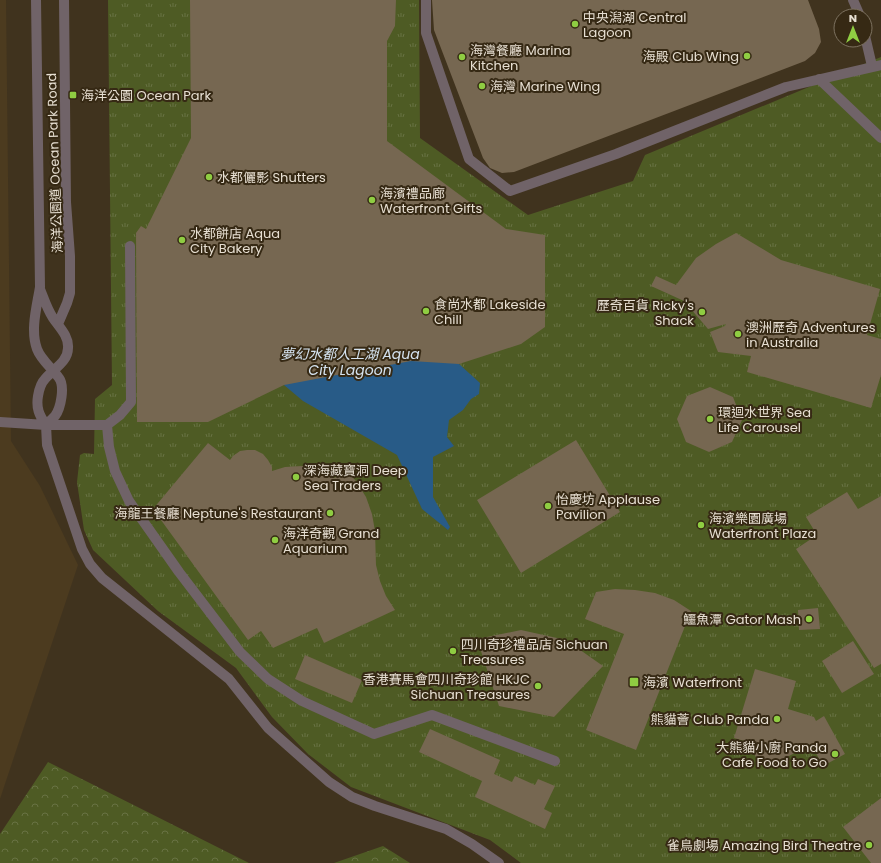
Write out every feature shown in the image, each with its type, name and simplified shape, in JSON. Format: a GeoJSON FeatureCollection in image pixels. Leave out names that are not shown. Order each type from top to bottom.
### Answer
{"type":"FeatureCollection","features":[{"type":"Feature","properties":{"kind":"street","name":"海洋公園道 Ocean Park Road"},"geometry":{"type":"LineString","coordinates":[[36,0],[40,287],[34,335],[37,349],[45,362],[53,371],[61,380],[62,391],[61,403],[56,415],[46,425],[38,413],[37,402],[40,389],[44,380],[53,371],[64,360],[68,348],[66,337],[53,318],[40,287]]}},
{"type":"Feature","properties":{"kind":"street","name":"海洋公園道 Ocean Park Road"},"geometry":{"type":"LineString","coordinates":[[58,324],[66,308],[70,293],[70,256],[66,202],[64,0]]}},
{"type":"Feature","properties":{"kind":"street"},"geometry":{"type":"LineString","coordinates":[[426,0],[426,33],[469,160],[510,191],[616,154],[786,87],[877,66],[870,48]]}},
{"type":"Feature","properties":{"kind":"street"},"geometry":{"type":"LineString","coordinates":[[819,79],[881,138]]}},
{"type":"Feature","properties":{"kind":"street"},"geometry":{"type":"LineString","coordinates":[[3,422],[46,425],[107,425],[120,415],[131,402],[130,246]]}},
{"type":"Feature","properties":{"kind":"street"},"geometry":{"type":"LineString","coordinates":[[46,425],[47,445],[82,549],[90,564],[102,578],[229,679],[268,728],[329,782],[352,797],[446,829],[472,844],[499,863]]}},
{"type":"Feature","properties":{"kind":"street"},"geometry":{"type":"LineString","coordinates":[[107,425],[109,447],[115,471],[129,501],[179,572],[240,652],[268,679],[302,701],[374,734],[432,715],[555,761]]}},
{"type":"Feature","properties":{"kind":"shaded area"},"geometry":{"type":"Polygon","coordinates":[[[0,0],[6,0],[11,441],[40,486],[78,565],[0,799],[0,0]]]}},
{"type":"Feature","properties":{"kind":"green space"},"geometry":{"type":"Polygon","coordinates":[[[108,0],[419,0],[420,138],[528,215],[633,181],[645,155],[881,57],[881,863],[521,863],[490,840],[351,787],[308,754],[272,717],[236,668],[158,611],[93,550],[84,530],[77,482],[80,455],[84,453],[94,454],[95,399],[112,385],[108,0]]]}},
{"type":"Feature","properties":{"kind":"green space"},"geometry":{"type":"Polygon","coordinates":[[[48,762],[249,863],[0,863],[0,834],[48,762]]]}},
{"type":"Feature","properties":{"kind":"green space"},"geometry":{"type":"Polygon","coordinates":[[[383,846],[410,863],[334,863],[383,846]]]}},
{"type":"Feature","properties":{"kind":"water","name":"夢幻水都人工湖 Aqua City Lagoon"},"geometry":{"type":"Polygon","coordinates":[[[242,296],[459,364],[480,383],[479,394],[471,399],[463,410],[449,420],[447,437],[454,446],[433,457],[433,497],[450,527],[448,530],[422,509],[397,455],[303,401],[284,385],[266,385],[242,296]]]}},
{"type":"Feature","properties":{"kind":"building"},"geometry":{"type":"Polygon","coordinates":[[[190,0],[396,0],[395,26],[387,41],[387,141],[506,229],[545,235],[545,327],[521,344],[459,364],[411,361],[284,385],[208,422],[137,422],[136,233],[141,226],[146,229],[191,138],[190,0]]]}},
{"type":"Feature","properties":{"kind":"building"},"geometry":{"type":"Polygon","coordinates":[[[432,0],[808,0],[819,29],[821,42],[815,53],[805,61],[514,172],[502,173],[490,168],[483,158],[434,30],[432,0]]]}},
{"type":"Feature","properties":{"kind":"building"},"geometry":{"type":"Polygon","coordinates":[[[736,233],[781,260],[880,289],[867,335],[881,339],[881,375],[871,408],[747,372],[751,356],[718,352],[710,332],[725,326],[726,324],[708,329],[684,301],[651,286],[656,276],[676,285],[696,258],[716,244],[736,233]]]}},
{"type":"Feature","properties":{"kind":"building","name":"環迴水世界 Sea Life Carousel"},"geometry":{"type":"Polygon","coordinates":[[[710,387],[733,397],[742,420],[732,442],[709,452],[686,442],[677,419],[687,396],[710,387]]]}},
{"type":"Feature","properties":{"kind":"building","name":"怡慶坊 Applause Pavilion"},"geometry":{"type":"Polygon","coordinates":[[[576,440],[620,512],[521,573],[477,500],[576,440]]]}},
{"type":"Feature","properties":{"kind":"building","name":"海洋奇觀 Grand Aquarium"},"geometry":{"type":"Polygon","coordinates":[[[208,443],[230,460],[240,451],[255,450],[263,454],[268,460],[272,467],[272,471],[285,467],[302,466],[319,470],[335,478],[344,468],[356,481],[366,497],[372,514],[375,531],[376,565],[380,581],[386,596],[395,610],[324,643],[317,628],[273,648],[261,631],[248,640],[153,509],[208,443]]]}},
{"type":"Feature","properties":{"kind":"building"},"geometry":{"type":"Polygon","coordinates":[[[847,492],[858,509],[881,496],[881,664],[874,668],[796,549],[817,535],[806,517],[847,492]]]}},
{"type":"Feature","properties":{"kind":"building","name":"海濱 Waterfront"},"geometry":{"type":"Polygon","coordinates":[[[615,589],[655,593],[674,600],[691,611],[636,750],[586,730],[624,634],[585,619],[596,592],[615,589]]]}},
{"type":"Feature","properties":{"kind":"building","name":"鱷魚潭 Gator Mash"},"geometry":{"type":"Polygon","coordinates":[[[818,608],[820,629],[799,630],[798,610],[818,608]]]}},
{"type":"Feature","properties":{"kind":"building","name":"香港賽馬會四川奇珍館 HKJC Sichuan Treasures"},"geometry":{"type":"Polygon","coordinates":[[[521,630],[566,640],[603,666],[554,717],[499,706],[477,639],[521,630]]]}},
{"type":"Feature","properties":{"kind":"building"},"geometry":{"type":"Polygon","coordinates":[[[853,641],[874,674],[842,693],[822,661],[853,641]]]}},
{"type":"Feature","properties":{"kind":"building"},"geometry":{"type":"Polygon","coordinates":[[[305,655],[362,680],[352,703],[295,679],[305,655]]]}},
{"type":"Feature","properties":{"kind":"building","name":"熊貓薈 Club Panda"},"geometry":{"type":"Polygon","coordinates":[[[755,669],[796,681],[788,709],[814,717],[816,721],[824,716],[845,754],[823,766],[811,744],[771,766],[767,761],[760,765],[748,742],[734,738],[755,669]]]}},
{"type":"Feature","properties":{"kind":"building"},"geometry":{"type":"Polygon","coordinates":[[[430,729],[500,760],[494,774],[512,782],[515,776],[535,785],[538,779],[555,786],[544,809],[552,813],[545,829],[475,797],[482,781],[419,752],[430,729]]]}},
{"type":"Feature","properties":{"kind":"building","name":"雀鳥劇場 Amazing Bird Theatre"},"geometry":{"type":"Polygon","coordinates":[[[881,798],[881,863],[871,863],[843,827],[881,798]]]}},
{"type":"Feature","properties":{"kind":"place","name":"中央潟湖 Central Lagoon"},"geometry":{"type":"Point","coordinates":[575,24]}},
{"type":"Feature","properties":{"kind":"place","name":"海殿 Club Wing"},"geometry":{"type":"Point","coordinates":[747,56]}},
{"type":"Feature","properties":{"kind":"place","name":"海灣餐廳 Marina Kitchen"},"geometry":{"type":"Point","coordinates":[462,57]}},
{"type":"Feature","properties":{"kind":"place","name":"海灣 Marine Wing"},"geometry":{"type":"Point","coordinates":[482,86]}},
{"type":"Feature","properties":{"kind":"place","name":"海洋公園 Ocean Park"},"geometry":{"type":"Point","coordinates":[73,95]}},
{"type":"Feature","properties":{"kind":"place","name":"水都儷影 Shutters"},"geometry":{"type":"Point","coordinates":[209,177]}},
{"type":"Feature","properties":{"kind":"place","name":"海濱禮品廊 Waterfront Gifts"},"geometry":{"type":"Point","coordinates":[372,200]}},
{"type":"Feature","properties":{"kind":"place","name":"水都餅店 Aqua City Bakery"},"geometry":{"type":"Point","coordinates":[182,240]}},
{"type":"Feature","properties":{"kind":"place","name":"食尚水都 Lakeside Chill"},"geometry":{"type":"Point","coordinates":[426,311]}},
{"type":"Feature","properties":{"kind":"place","name":"歷奇百貨 Ricky's Shack"},"geometry":{"type":"Point","coordinates":[702,312]}},
{"type":"Feature","properties":{"kind":"place","name":"澳洲歷奇 Adventures in Australia"},"geometry":{"type":"Point","coordinates":[738,334]}},
{"type":"Feature","properties":{"kind":"place","name":"環迴水世界 Sea Life Carousel"},"geometry":{"type":"Point","coordinates":[710,419]}},
{"type":"Feature","properties":{"kind":"place","name":"深海藏寶洞 Deep Sea Traders"},"geometry":{"type":"Point","coordinates":[296,477]}},
{"type":"Feature","properties":{"kind":"place","name":"怡慶坊 Applause Pavilion"},"geometry":{"type":"Point","coordinates":[548,506]}},
{"type":"Feature","properties":{"kind":"place","name":"海龍王餐廳 Neptune's Restaurant"},"geometry":{"type":"Point","coordinates":[330,513]}},
{"type":"Feature","properties":{"kind":"place","name":"海濱樂園廣場 Waterfront Plaza"},"geometry":{"type":"Point","coordinates":[701,525]}},
{"type":"Feature","properties":{"kind":"place","name":"海洋奇觀 Grand Aquarium"},"geometry":{"type":"Point","coordinates":[275,540]}},
{"type":"Feature","properties":{"kind":"place","name":"鱷魚潭 Gator Mash"},"geometry":{"type":"Point","coordinates":[809,619]}},
{"type":"Feature","properties":{"kind":"place","name":"四川奇珍禮品店 Sichuan Treasures"},"geometry":{"type":"Point","coordinates":[453,651]}},
{"type":"Feature","properties":{"kind":"place","name":"海濱 Waterfront"},"geometry":{"type":"Point","coordinates":[634,682]}},
{"type":"Feature","properties":{"kind":"place","name":"香港賽馬會四川奇珍館 HKJC Sichuan Treasures"},"geometry":{"type":"Point","coordinates":[538,686]}},
{"type":"Feature","properties":{"kind":"place","name":"熊貓薈 Club Panda"},"geometry":{"type":"Point","coordinates":[777,719]}},
{"type":"Feature","properties":{"kind":"place","name":"大熊貓小廚 Panda Cafe Food to Go"},"geometry":{"type":"Point","coordinates":[835,754]}},
{"type":"Feature","properties":{"kind":"place","name":"雀鳥劇場 Amazing Bird Theatre"},"geometry":{"type":"Point","coordinates":[869,845]}}]}
